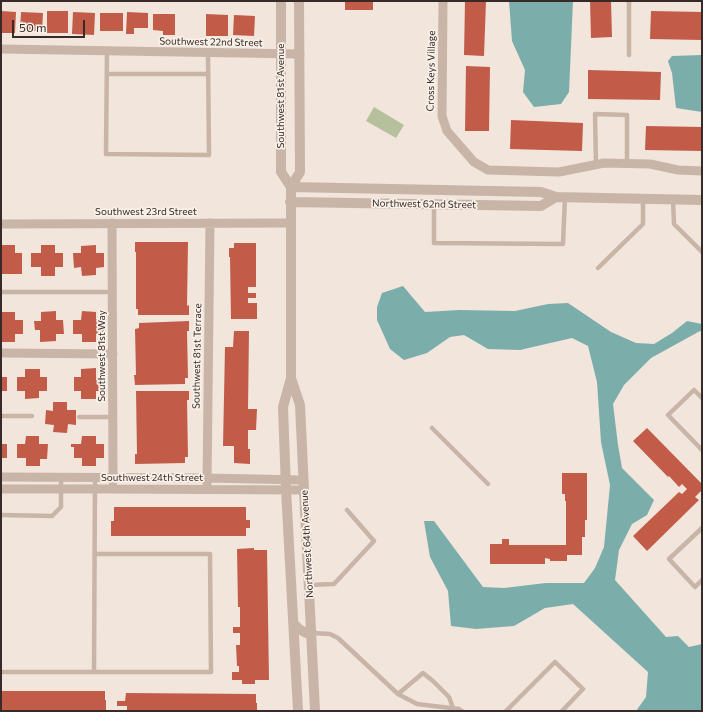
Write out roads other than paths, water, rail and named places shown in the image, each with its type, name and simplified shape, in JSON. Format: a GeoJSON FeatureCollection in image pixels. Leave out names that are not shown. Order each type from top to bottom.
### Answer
{"type":"FeatureCollection","features":[{"type":"Feature","properties":{"kind":"street","name":"Southwest 81st Avenue"},"geometry":{"type":"LineString","coordinates":[[281,1],[281,172],[291,187]]}},
{"type":"Feature","properties":{"kind":"street","name":"Southwest 81st Avenue"},"geometry":{"type":"LineString","coordinates":[[290,223],[291,187],[300,172],[300,1]]}},
{"type":"Feature","properties":{"kind":"street","name":"Cross Keys Village"},"geometry":{"type":"LineString","coordinates":[[443,1],[442,116],[447,131],[474,162],[488,170],[559,172],[604,163],[650,164],[678,170],[702,171]]}},
{"type":"Feature","properties":{"kind":"street","name":"Southwest 22nd Street"},"geometry":{"type":"LineString","coordinates":[[1,49],[300,54]]}},
{"type":"Feature","properties":{"kind":"street","name":"Northwest 62nd Street"},"geometry":{"type":"LineString","coordinates":[[291,187],[541,192],[560,197],[702,200]]}},
{"type":"Feature","properties":{"kind":"street"},"geometry":{"type":"LineString","coordinates":[[406,204],[408,198],[420,189]]}},
{"type":"Feature","properties":{"kind":"street","name":"Northwest 62nd Street"},"geometry":{"type":"LineString","coordinates":[[290,202],[541,206],[560,197]]}},
{"type":"Feature","properties":{"kind":"street","name":"Southwest 81st Way"},"geometry":{"type":"LineString","coordinates":[[112,223],[113,488]]}},
{"type":"Feature","properties":{"kind":"street","name":"Southwest 81st Terrace"},"geometry":{"type":"LineString","coordinates":[[207,489],[210,223]]}},
{"type":"Feature","properties":{"kind":"street","name":"Southwest 23rd Street"},"geometry":{"type":"LineString","coordinates":[[1,224],[290,223]]}},
{"type":"Feature","properties":{"kind":"street","name":"Northwest 64th Avenue"},"geometry":{"type":"LineString","coordinates":[[290,223],[291,378],[283,407],[298,711]]}},
{"type":"Feature","properties":{"kind":"street"},"geometry":{"type":"LineString","coordinates":[[1,353],[113,354]]}},
{"type":"Feature","properties":{"kind":"street","name":"Northwest 64th Avenue"},"geometry":{"type":"LineString","coordinates":[[291,378],[300,405],[316,711]]}},
{"type":"Feature","properties":{"kind":"street","name":"Southwest 24th Street"},"geometry":{"type":"LineString","coordinates":[[1,477],[61,476],[207,478],[304,485]]}},
{"type":"Feature","properties":{"kind":"street","name":"Southwest 24th Street"},"geometry":{"type":"LineString","coordinates":[[1,489],[207,489],[286,484]]}},
{"type":"Feature","properties":{"kind":"street"},"geometry":{"type":"LineString","coordinates":[[294,624],[306,633],[312,633]]}},
{"type":"Feature","properties":{"kind":"lane"},"geometry":{"type":"LineString","coordinates":[[629,1],[630,55]]}},
{"type":"Feature","properties":{"kind":"lane"},"geometry":{"type":"LineString","coordinates":[[107,51],[106,154],[209,155],[208,53]]}},
{"type":"Feature","properties":{"kind":"lane"},"geometry":{"type":"LineString","coordinates":[[107,74],[208,74]]}},
{"type":"Feature","properties":{"kind":"lane"},"geometry":{"type":"LineString","coordinates":[[596,165],[595,114],[627,115],[627,164]]}},
{"type":"Feature","properties":{"kind":"lane"},"geometry":{"type":"LineString","coordinates":[[434,205],[434,243],[563,244],[560,197]]}},
{"type":"Feature","properties":{"kind":"lane"},"geometry":{"type":"LineString","coordinates":[[598,268],[643,224],[643,199]]}},
{"type":"Feature","properties":{"kind":"lane"},"geometry":{"type":"LineString","coordinates":[[674,199],[674,224],[702,252]]}},
{"type":"Feature","properties":{"kind":"lane"},"geometry":{"type":"LineString","coordinates":[[1,292],[113,292]]}},
{"type":"Feature","properties":{"kind":"lane"},"geometry":{"type":"LineString","coordinates":[[702,398],[694,390],[668,415],[702,450]]}},
{"type":"Feature","properties":{"kind":"lane"},"geometry":{"type":"LineString","coordinates":[[1,416],[32,416]]}},
{"type":"Feature","properties":{"kind":"lane"},"geometry":{"type":"LineString","coordinates":[[79,417],[113,417]]}},
{"type":"Feature","properties":{"kind":"lane"},"geometry":{"type":"LineString","coordinates":[[432,428],[488,484]]}},
{"type":"Feature","properties":{"kind":"lane"},"geometry":{"type":"LineString","coordinates":[[1,515],[52,516],[61,507],[61,476]]}},
{"type":"Feature","properties":{"kind":"lane"},"geometry":{"type":"LineString","coordinates":[[94,672],[95,477]]}},
{"type":"Feature","properties":{"kind":"lane"},"geometry":{"type":"LineString","coordinates":[[309,585],[334,584],[374,541],[347,510]]}},
{"type":"Feature","properties":{"kind":"lane"},"geometry":{"type":"LineString","coordinates":[[702,528],[669,560],[695,587],[702,580]]}},
{"type":"Feature","properties":{"kind":"lane"},"geometry":{"type":"LineString","coordinates":[[1,672],[211,672],[210,554],[94,554]]}},
{"type":"Feature","properties":{"kind":"lane"},"geometry":{"type":"LineString","coordinates":[[312,633],[330,634],[338,638],[398,694],[417,704],[453,708],[462,711]]}},
{"type":"Feature","properties":{"kind":"lane"},"geometry":{"type":"LineString","coordinates":[[506,711],[555,662],[583,689],[562,711]]}},
{"type":"Feature","properties":{"kind":"lane"},"geometry":{"type":"LineString","coordinates":[[398,694],[423,674],[433,681],[449,697],[453,708]]}},
{"type":"Feature","properties":{"kind":"water"},"geometry":{"type":"Polygon","coordinates":[[[509,1],[573,1],[569,92],[561,104],[534,107],[523,92],[525,70],[512,41],[509,1]]]}},
{"type":"Feature","properties":{"kind":"water"},"geometry":{"type":"Polygon","coordinates":[[[702,55],[702,112],[676,108],[672,73],[668,61],[672,56],[702,55]]]}},
{"type":"Feature","properties":{"kind":"water"},"geometry":{"type":"Polygon","coordinates":[[[403,286],[425,312],[459,310],[515,311],[548,304],[568,303],[611,332],[636,343],[654,344],[672,333],[687,321],[702,324],[702,332],[700,331],[651,358],[624,385],[613,404],[622,468],[654,500],[647,515],[632,524],[619,550],[615,580],[666,637],[678,636],[689,647],[702,644],[702,711],[636,711],[646,697],[648,672],[573,604],[545,608],[514,626],[476,629],[451,626],[448,591],[430,557],[424,521],[434,521],[483,587],[504,588],[546,583],[584,583],[595,568],[604,547],[610,485],[601,442],[597,382],[588,346],[572,338],[520,350],[488,349],[464,335],[450,337],[427,353],[404,360],[390,349],[377,320],[377,307],[382,293],[403,286]]]}}]}
